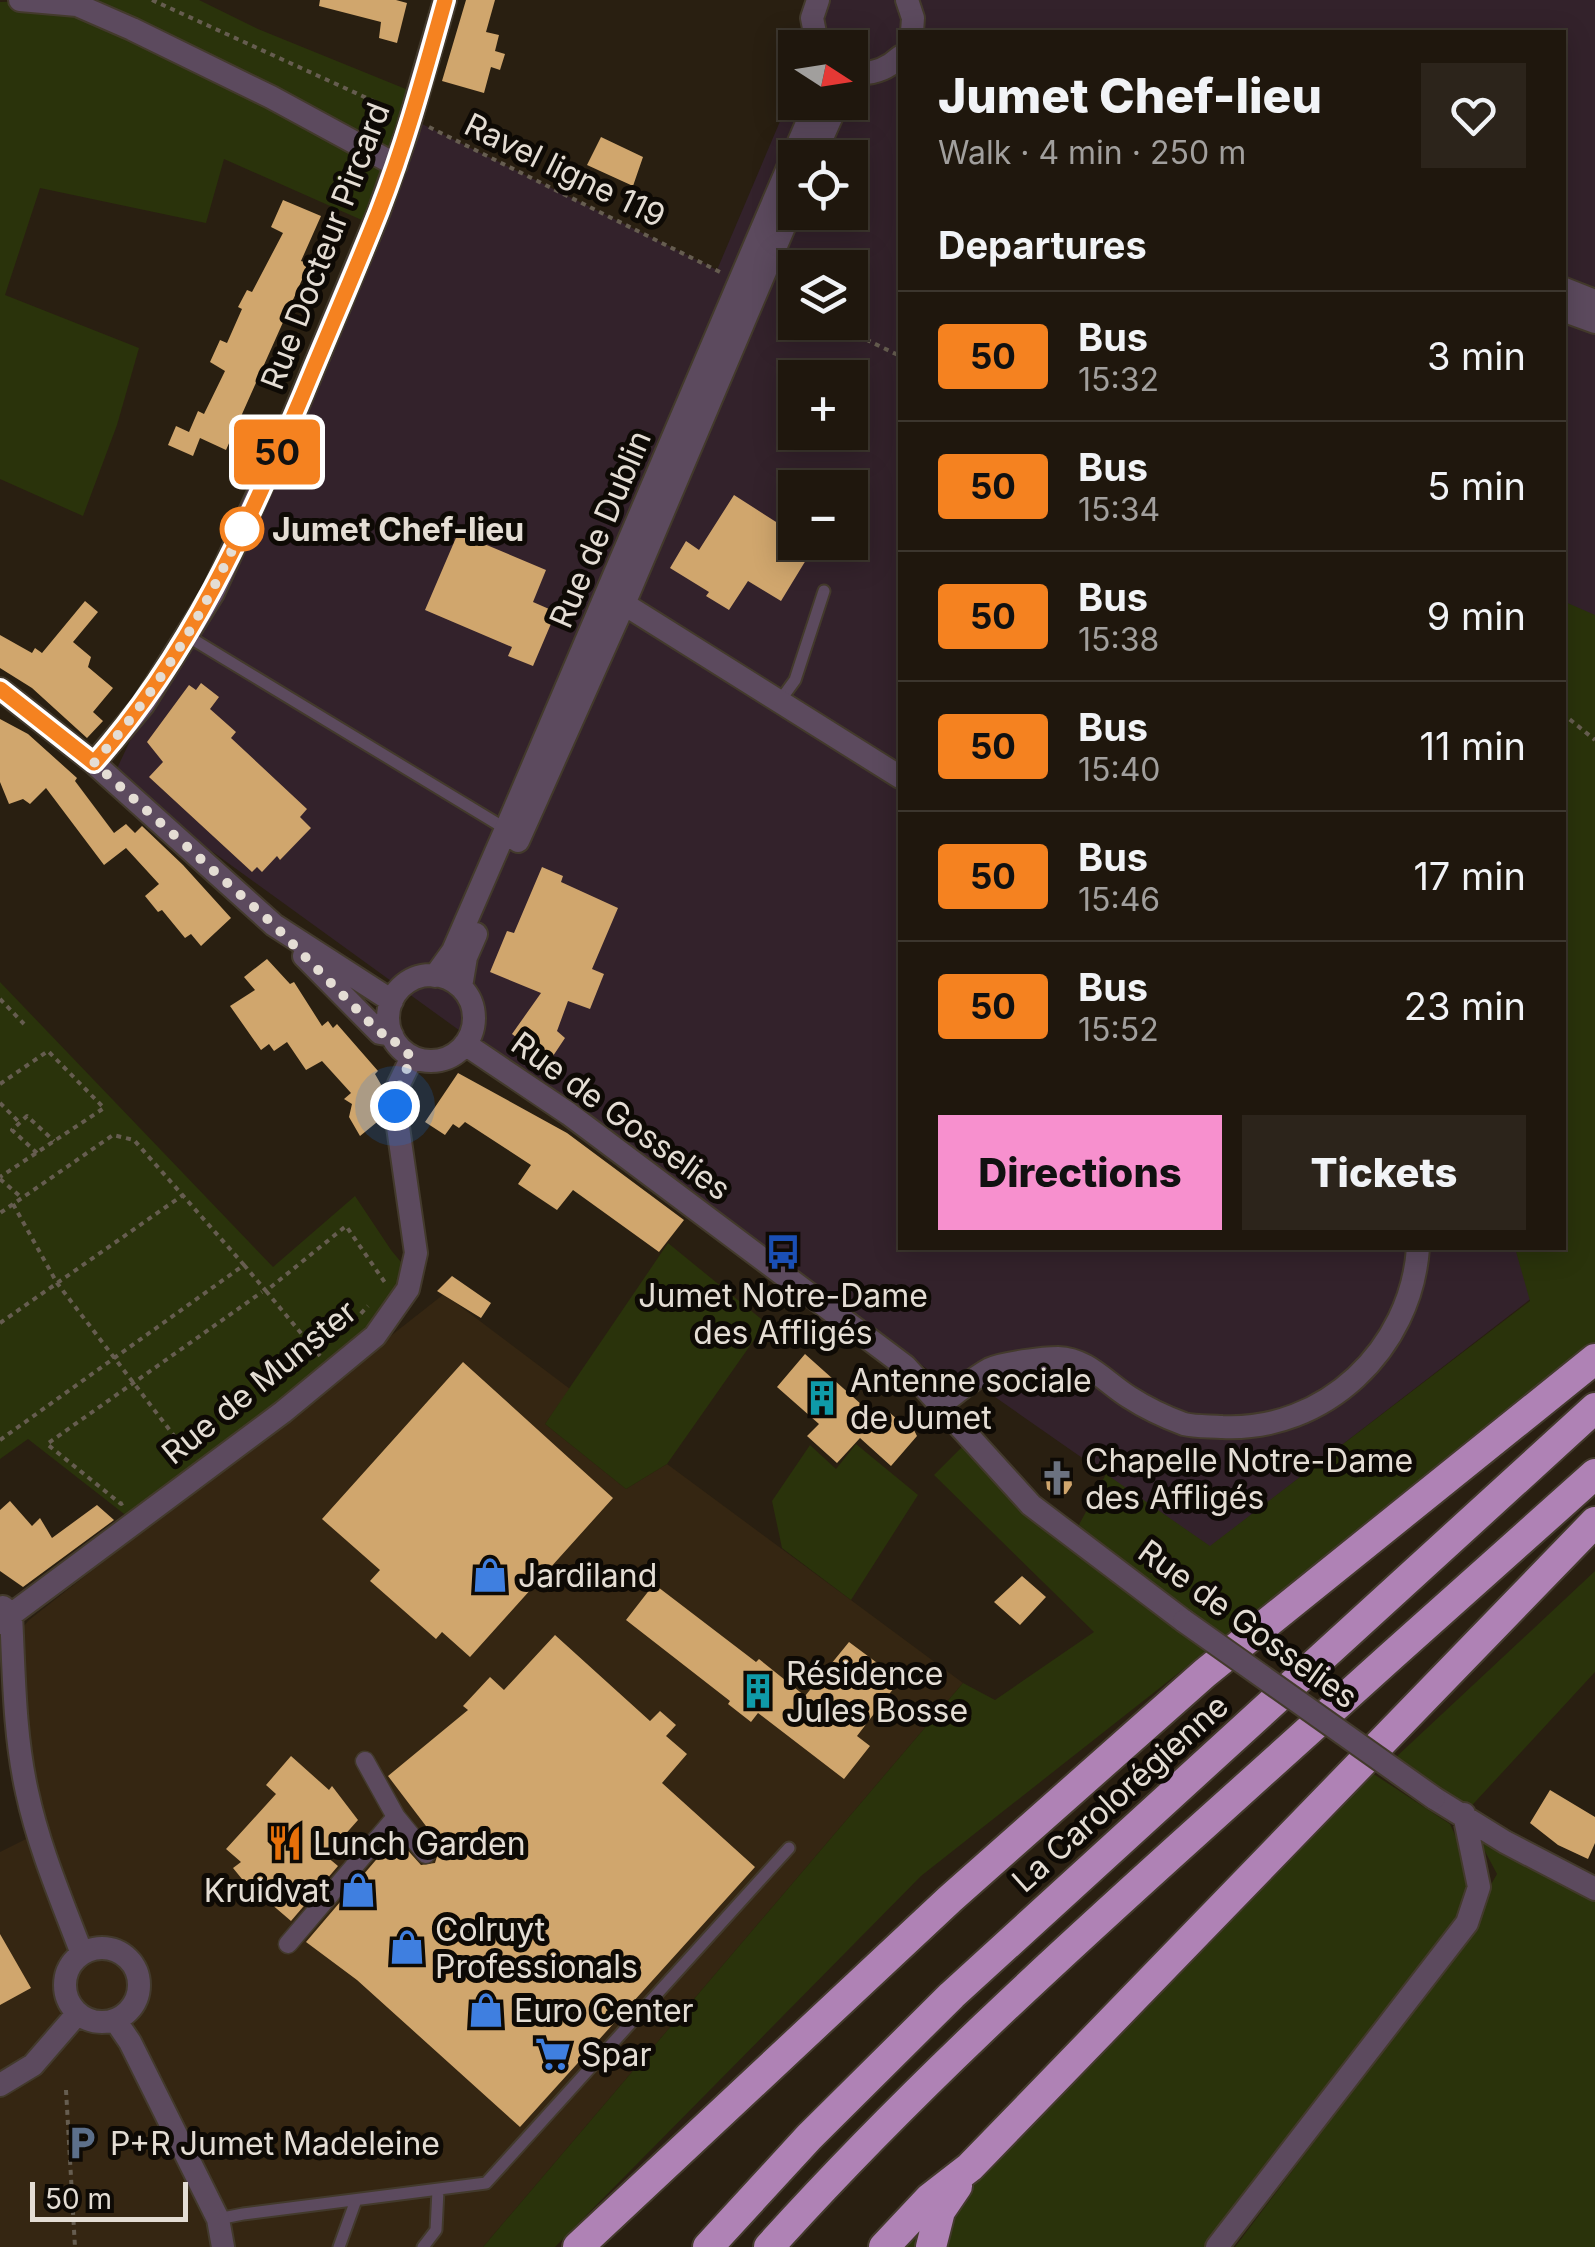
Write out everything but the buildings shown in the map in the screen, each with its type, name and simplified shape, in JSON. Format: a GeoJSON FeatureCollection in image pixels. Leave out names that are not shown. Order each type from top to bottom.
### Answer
{"type":"FeatureCollection","features":[{"type":"Feature","properties":{"kind":"highway"},"geometry":{"type":"LineString","coordinates":[[578,2247],[950,1899],[1205,1673],[1595,1359]]}},
{"type":"Feature","properties":{"kind":"highway","name":"La Carolorégienne"},"geometry":{"type":"LineString","coordinates":[[708,2247],[809,2137],[952,1994],[1595,1408]]}},
{"type":"Feature","properties":{"kind":"highway"},"geometry":{"type":"LineString","coordinates":[[769,2247],[841,2166],[982,2027],[1595,1474]]}},
{"type":"Feature","properties":{"kind":"highway"},"geometry":{"type":"LineString","coordinates":[[884,2247],[930,2198],[970,2166],[1595,1522]]}},
{"type":"Feature","properties":{"kind":"highway"},"geometry":{"type":"LineString","coordinates":[[931,2247],[940,2211],[970,2166]]}},
{"type":"Feature","properties":{"kind":"street"},"geometry":{"type":"LineString","coordinates":[[20,0],[76,5],[132,29],[396,164]]}},
{"type":"Feature","properties":{"kind":"street","name":"Rue Docteur Pircard"},"geometry":{"type":"LineString","coordinates":[[94,763],[143,705],[213,593],[291,422],[396,164],[445,0]]}},
{"type":"Feature","properties":{"kind":"street"},"geometry":{"type":"LineString","coordinates":[[814,30],[815,1]]}},
{"type":"Feature","properties":{"kind":"street"},"geometry":{"type":"LineString","coordinates":[[868,73],[886,68],[898,59]]}},
{"type":"Feature","properties":{"kind":"street","name":"Rue de Dublin"},"geometry":{"type":"LineString","coordinates":[[460,988],[466,957],[624,604],[809,120]]}},
{"type":"Feature","properties":{"kind":"street","name":"Rue de Dublin"},"geometry":{"type":"LineString","coordinates":[[435,976],[453,950],[749,285],[779,230]]}},
{"type":"Feature","properties":{"kind":"street"},"geometry":{"type":"LineString","coordinates":[[1566,290],[1595,301]]}},
{"type":"Feature","properties":{"kind":"street"},"geometry":{"type":"LineString","coordinates":[[1566,311],[1595,322]]}},
{"type":"Feature","properties":{"kind":"street"},"geometry":{"type":"LineString","coordinates":[[624,604],[898,776]]}},
{"type":"Feature","properties":{"kind":"street"},"geometry":{"type":"LineString","coordinates":[[0,689],[94,763],[274,925],[380,1033],[392,1035]]}},
{"type":"Feature","properties":{"kind":"street"},"geometry":{"type":"LineString","coordinates":[[274,925],[392,1001]]}},
{"type":"Feature","properties":{"kind":"street"},"geometry":{"type":"LineString","coordinates":[[435,976],[460,988],[473,1008],[474,1024],[465,1044],[449,1058],[434,1062],[412,1057],[396,1044],[388,1015],[392,1001],[411,980],[435,976]]}},
{"type":"Feature","properties":{"kind":"street","name":"Rue de Gosselies"},"geometry":{"type":"LineString","coordinates":[[465,1044],[584,1126],[905,1366],[1031,1505],[1184,1621],[1434,1798],[1504,1842],[1595,1889]]}},
{"type":"Feature","properties":{"kind":"street","name":"Rue de Munster"},"geometry":{"type":"LineString","coordinates":[[4,1614],[283,1412],[375,1336],[408,1289],[416,1253],[395,1106],[412,1057]]}},
{"type":"Feature","properties":{"kind":"street"},"geometry":{"type":"LineString","coordinates":[[940,1404],[994,1367],[1058,1358],[1086,1364],[1127,1396],[1188,1425],[1249,1428],[1288,1420],[1329,1399],[1369,1367],[1397,1327],[1416,1281],[1418,1250]]}},
{"type":"Feature","properties":{"kind":"street"},"geometry":{"type":"LineString","coordinates":[[4,1614],[26,1792],[46,1863],[82,1954]]}},
{"type":"Feature","properties":{"kind":"street"},"geometry":{"type":"LineString","coordinates":[[365,1762],[396,1817],[426,1854]]}},
{"type":"Feature","properties":{"kind":"street"},"geometry":{"type":"LineString","coordinates":[[1216,2247],[1467,1923],[1479,1887],[1464,1814]]}},
{"type":"Feature","properties":{"kind":"street"},"geometry":{"type":"LineString","coordinates":[[288,1944],[396,1817]]}},
{"type":"Feature","properties":{"kind":"street"},"geometry":{"type":"LineString","coordinates":[[105,1948],[118,1951],[136,1969],[138,1995],[132,2006],[114,2020],[102,2022],[78,2013],[70,2003],[65,1987],[72,1963],[82,1954],[105,1948]]}},
{"type":"Feature","properties":{"kind":"street"},"geometry":{"type":"LineString","coordinates":[[0,2085],[33,2065],[78,2013]]}},
{"type":"Feature","properties":{"kind":"street"},"geometry":{"type":"LineString","coordinates":[[114,2020],[130,2042],[218,2219],[220,2247]]}},
{"type":"Feature","properties":{"kind":"lane"},"geometry":{"type":"LineString","coordinates":[[780,702],[795,680],[824,591]]}},
{"type":"Feature","properties":{"kind":"lane"},"geometry":{"type":"LineString","coordinates":[[189,636],[506,829]]}},
{"type":"Feature","properties":{"kind":"lane"},"geometry":{"type":"LineString","coordinates":[[218,2219],[486,2183],[788,1848]]}},
{"type":"Feature","properties":{"kind":"lane"},"geometry":{"type":"LineString","coordinates":[[422,2247],[436,2230],[438,2190]]}},
{"type":"Feature","properties":{"kind":"lane"},"geometry":{"type":"LineString","coordinates":[[339,2247],[356,2200]]}},
{"type":"Feature","properties":{"kind":"path","name":"Ravel ligne 119"},"geometry":{"type":"LineString","coordinates":[[152,0],[411,118],[778,298]]}},
{"type":"Feature","properties":{"kind":"path"},"geometry":{"type":"LineString","coordinates":[[867,340],[898,355]]}},
{"type":"Feature","properties":{"kind":"path"},"geometry":{"type":"LineString","coordinates":[[1566,716],[1595,740]]}},
{"type":"Feature","properties":{"kind":"path"},"geometry":{"type":"LineString","coordinates":[[0,999],[24,1024]]}},
{"type":"Feature","properties":{"kind":"path"},"geometry":{"type":"LineString","coordinates":[[0,1084],[48,1050],[104,1108],[0,1178],[22,1198]]}},
{"type":"Feature","properties":{"kind":"path"},"geometry":{"type":"LineString","coordinates":[[0,1103],[20,1122]]}},
{"type":"Feature","properties":{"kind":"path"},"geometry":{"type":"LineString","coordinates":[[36,1153],[12,1130],[26,1116],[54,1141]]}},
{"type":"Feature","properties":{"kind":"path"},"geometry":{"type":"LineString","coordinates":[[0,1213],[113,1134],[134,1140],[321,1357],[316,1362]]}},
{"type":"Feature","properties":{"kind":"path"},"geometry":{"type":"LineString","coordinates":[[0,1323],[183,1195]]}},
{"type":"Feature","properties":{"kind":"path"},"geometry":{"type":"LineString","coordinates":[[13,1204],[57,1283],[189,1455]]}},
{"type":"Feature","properties":{"kind":"path"},"geometry":{"type":"LineString","coordinates":[[134,1494],[120,1504],[48,1444],[264,1292],[346,1226],[387,1284]]}},
{"type":"Feature","properties":{"kind":"path"},"geometry":{"type":"LineString","coordinates":[[0,1440],[244,1265]]}},
{"type":"Feature","properties":{"kind":"path"},"geometry":{"type":"LineString","coordinates":[[347,1328],[374,1299]]}},
{"type":"Feature","properties":{"kind":"path"},"geometry":{"type":"LineString","coordinates":[[66,2090],[75,2247]]}},
{"type":"Feature","properties":{"kind":"shaded area"},"geometry":{"type":"Polygon","coordinates":[[[831,0],[1595,0],[1595,1249],[1210,1547],[985,1390],[941,1379],[112,779],[422,124],[717,270],[781,120],[868,120],[868,30],[818,30],[831,0]]]}},
{"type":"Feature","properties":{"kind":"shaded area"},"geometry":{"type":"Polygon","coordinates":[[[444,1294],[570,1389],[545,1424],[626,1489],[667,1464],[963,1683],[483,2247],[0,2247],[0,1852],[26,1839],[6,1747],[2,1651],[29,1620],[444,1294]]]}},
{"type":"Feature","properties":{"kind":"green space"},"geometry":{"type":"Polygon","coordinates":[[[199,0],[258,29],[418,94],[373,225],[224,159],[206,223],[40,188],[5,295],[139,348],[117,425],[83,516],[0,479],[0,2],[199,0]]]}},
{"type":"Feature","properties":{"kind":"green space"},"geometry":{"type":"Polygon","coordinates":[[[1566,602],[1595,615],[1595,1345],[921,1876],[555,2247],[483,2247],[963,1683],[995,1700],[1094,1632],[934,1475],[971,1438],[1073,1536],[1106,1474],[1210,1546],[1530,1301],[1516,1250],[1566,1250],[1566,602]]]}},
{"type":"Feature","properties":{"kind":"green space"},"geometry":{"type":"Polygon","coordinates":[[[0,982],[273,1267],[355,1196],[411,1274],[357,1340],[128,1517],[28,1439],[0,1459],[0,982]]]}},
{"type":"Feature","properties":{"kind":"green space"},"geometry":{"type":"Polygon","coordinates":[[[668,1243],[766,1323],[667,1464],[626,1489],[545,1424],[668,1243]]]}},
{"type":"Feature","properties":{"kind":"green space"},"geometry":{"type":"Polygon","coordinates":[[[856,1444],[918,1495],[851,1600],[782,1548],[772,1501],[810,1445],[836,1469],[856,1444]]]}},
{"type":"Feature","properties":{"kind":"green space"},"geometry":{"type":"Polygon","coordinates":[[[1595,1571],[1595,1672],[1464,1814],[1395,1758],[1595,1571]]]}},
{"type":"Feature","properties":{"kind":"green space"},"geometry":{"type":"Polygon","coordinates":[[[1366,1769],[1450,1824],[1479,1887],[1209,2247],[895,2247],[1366,1769]]]}},
{"type":"Feature","properties":{"kind":"green space"},"geometry":{"type":"Polygon","coordinates":[[[1471,1825],[1595,1889],[1595,2247],[1235,2247],[1437,1978],[1497,1874],[1471,1825]]]}},
{"type":"Feature","properties":{"kind":"bus line","name":"50"},"geometry":{"type":"LineString","coordinates":[[0,689],[94,763],[143,705],[189,636],[213,593],[291,422],[378,214],[407,132],[445,0]]}},
{"type":"Feature","properties":{"kind":"place","name":"Jumet Chef-lieu"},"geometry":{"type":"Point","coordinates":[242,529]}},
{"type":"Feature","properties":{"kind":"place","name":"Jumet Notre-Dame des Affligés"},"geometry":{"type":"Point","coordinates":[783,1252]}},
{"type":"Feature","properties":{"kind":"place","name":"Antenne sociale de Jumet"},"geometry":{"type":"Point","coordinates":[822,1398]}},
{"type":"Feature","properties":{"kind":"place","name":"Chapelle Notre-Dame des Affligés"},"geometry":{"type":"Point","coordinates":[1057,1478]}},
{"type":"Feature","properties":{"kind":"place","name":"Jardiland"},"geometry":{"type":"Point","coordinates":[490,1575]}},
{"type":"Feature","properties":{"kind":"place","name":"Résidence Jules Bosse"},"geometry":{"type":"Point","coordinates":[758,1691]}},
{"type":"Feature","properties":{"kind":"place","name":"Lunch Garden"},"geometry":{"type":"Point","coordinates":[285,1843]}},
{"type":"Feature","properties":{"kind":"place","name":"Kruidvat"},"geometry":{"type":"Point","coordinates":[358,1890]}},
{"type":"Feature","properties":{"kind":"place","name":"Colruyt Professionals"},"geometry":{"type":"Point","coordinates":[407,1947]}},
{"type":"Feature","properties":{"kind":"place","name":"Euro Center"},"geometry":{"type":"Point","coordinates":[486,2010]}},
{"type":"Feature","properties":{"kind":"place","name":"Spar"},"geometry":{"type":"Point","coordinates":[553,2054]}},
{"type":"Feature","properties":{"kind":"place","name":"P+R Jumet Madeleine"},"geometry":{"type":"Point","coordinates":[82,2143]}},
{"type":"Feature","properties":{"kind":"route"},"geometry":{"type":"LineString","coordinates":[[242,529],[244,524],[189,636],[143,705],[94,763],[274,925],[380,1033],[392,1035],[396,1044],[412,1057],[395,1106]]}}]}
